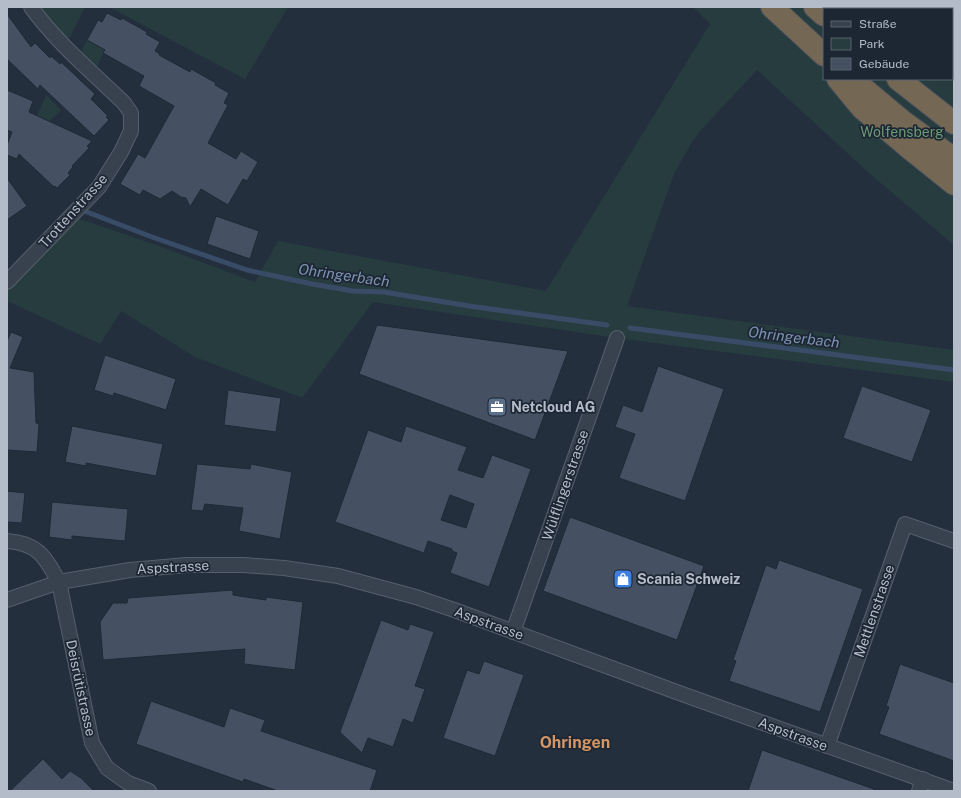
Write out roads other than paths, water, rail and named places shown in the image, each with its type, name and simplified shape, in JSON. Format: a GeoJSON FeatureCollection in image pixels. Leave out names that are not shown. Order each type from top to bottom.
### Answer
{"type":"FeatureCollection","features":[{"type":"Feature","properties":{"kind":"highway"},"geometry":{"type":"LineString","coordinates":[[772,7],[823,54]]}},
{"type":"Feature","properties":{"kind":"highway"},"geometry":{"type":"LineString","coordinates":[[815,7],[823,15]]}},
{"type":"Feature","properties":{"kind":"highway"},"geometry":{"type":"LineString","coordinates":[[801,34],[823,61]]}},
{"type":"Feature","properties":{"kind":"highway"},"geometry":{"type":"LineString","coordinates":[[839,80],[862,108],[954,184]]}},
{"type":"Feature","properties":{"kind":"highway"},"geometry":{"type":"LineString","coordinates":[[853,80],[901,120],[954,159]]}},
{"type":"Feature","properties":{"kind":"highway"},"geometry":{"type":"LineString","coordinates":[[899,80],[954,123]]}},
{"type":"Feature","properties":{"kind":"street","name":"Trottenstrasse"},"geometry":{"type":"LineString","coordinates":[[7,282],[99,187],[121,152],[131,131],[131,113],[124,103],[65,47],[31,7]]}},
{"type":"Feature","properties":{"kind":"street","name":"Wülflingerstrasse"},"geometry":{"type":"LineString","coordinates":[[513,632],[617,338]]}},
{"type":"Feature","properties":{"kind":"street","name":"Mettlenstrasse"},"geometry":{"type":"LineString","coordinates":[[827,746],[904,524],[954,541]]}},
{"type":"Feature","properties":{"kind":"street"},"geometry":{"type":"LineString","coordinates":[[7,541],[28,545],[37,550],[48,562],[59,582]]}},
{"type":"Feature","properties":{"kind":"street","name":"Aspstrasse"},"geometry":{"type":"LineString","coordinates":[[7,600],[59,582],[130,570],[187,565],[244,565],[284,568],[338,576],[416,597],[827,746],[921,785],[954,791]]}},
{"type":"Feature","properties":{"kind":"street","name":"Deisrütistrasse"},"geometry":{"type":"LineString","coordinates":[[59,582],[92,742],[107,768],[128,783],[149,791]]}},
{"type":"Feature","properties":{"kind":"waterway","name":"Ohringerbach"},"geometry":{"type":"LineString","coordinates":[[87,212],[152,237],[247,270],[353,291],[384,292],[469,306],[607,325]]}},
{"type":"Feature","properties":{"kind":"waterway","name":"Ohringerbach"},"geometry":{"type":"LineString","coordinates":[[630,328],[954,370]]}},
{"type":"Feature","properties":{"kind":"place","name":"Netcloud AG"},"geometry":{"type":"Point","coordinates":[497,407]}},
{"type":"Feature","properties":{"kind":"place","name":"Scania Schweiz"},"geometry":{"type":"Point","coordinates":[623,579]}},
{"type":"Feature","properties":{"kind":"district","name":"Ohringen"},"geometry":{"type":"Point","coordinates":[575,742]}},
{"type":"Feature","properties":{"kind":"park label","name":"Wolfensberg"},"geometry":{"type":"Point","coordinates":[902,132]}}]}
